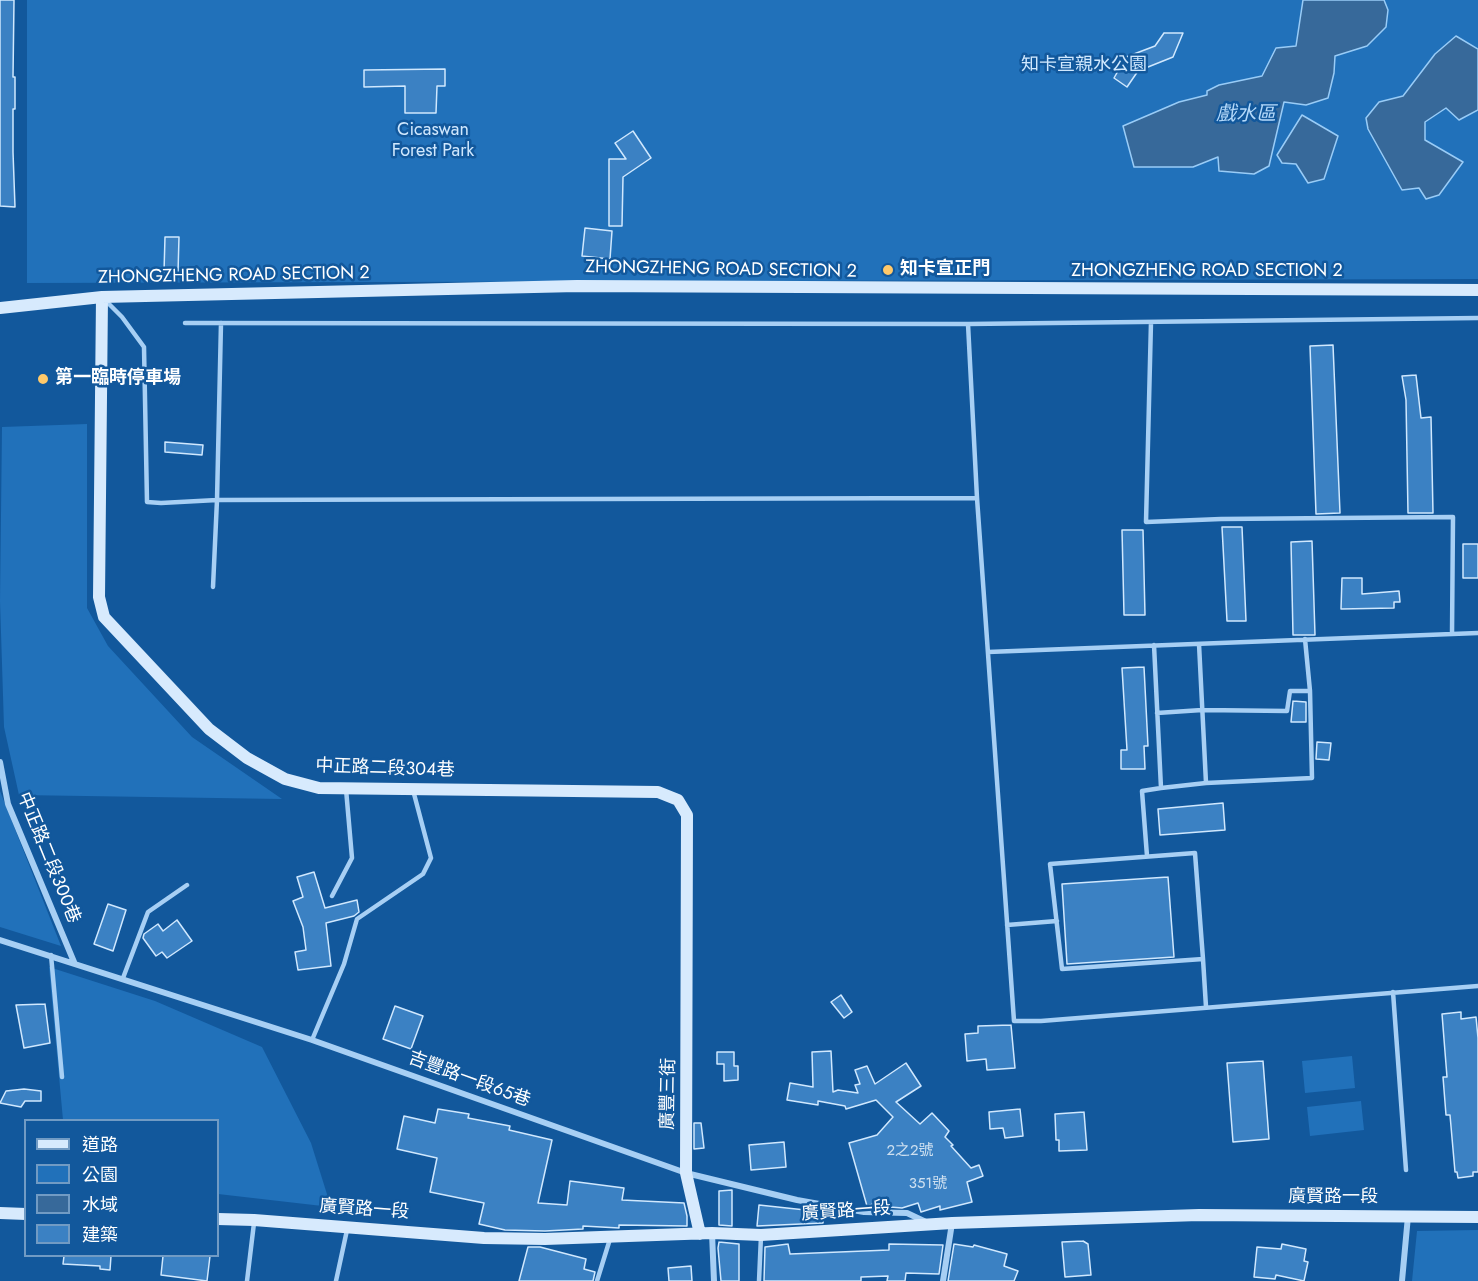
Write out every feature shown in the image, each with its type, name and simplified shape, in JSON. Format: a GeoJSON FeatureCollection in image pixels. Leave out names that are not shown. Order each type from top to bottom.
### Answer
{"type":"FeatureCollection","features":[{"type":"Feature","properties":{"kind":"street","name":"ZHONGZHENG ROAD SECTION 2"},"geometry":{"type":"LineString","coordinates":[[0,308],[102,297],[577,286],[1478,290]]}},
{"type":"Feature","properties":{"kind":"street","name":"中正路二段304巷"},"geometry":{"type":"LineString","coordinates":[[102,297],[99,597],[104,617],[209,729],[247,758],[285,780],[319,788],[346,789],[658,792],[678,800],[687,814],[687,952]]}},
{"type":"Feature","properties":{"kind":"street","name":"中正路二段300巷"},"geometry":{"type":"LineString","coordinates":[[0,762],[8,804],[74,962]]}},
{"type":"Feature","properties":{"kind":"street","name":"吉豐路一段65巷"},"geometry":{"type":"LineString","coordinates":[[0,940],[312,1040],[686,1173],[797,1200],[853,1210],[907,1213],[932,1224]]}},
{"type":"Feature","properties":{"kind":"street","name":"廣豐三街"},"geometry":{"type":"LineString","coordinates":[[687,952],[686,1173],[706,1233],[714,1281]]}},
{"type":"Feature","properties":{"kind":"street"},"geometry":{"type":"LineString","coordinates":[[0,1213],[24,1214]]}},
{"type":"Feature","properties":{"kind":"street","name":"廣賢路一段"},"geometry":{"type":"LineString","coordinates":[[219,1219],[484,1238],[545,1239],[706,1233],[761,1235],[952,1223],[1198,1215],[1478,1217]]}},
{"type":"Feature","properties":{"kind":"street"},"geometry":{"type":"LineString","coordinates":[[1402,1281],[1408,1216]]}},
{"type":"Feature","properties":{"kind":"street"},"geometry":{"type":"LineString","coordinates":[[943,1281],[952,1223]]}},
{"type":"Feature","properties":{"kind":"lane"},"geometry":{"type":"LineString","coordinates":[[102,297],[122,317],[144,347],[147,502],[977,498]]}},
{"type":"Feature","properties":{"kind":"lane"},"geometry":{"type":"LineString","coordinates":[[185,323],[968,324],[1478,318]]}},
{"type":"Feature","properties":{"kind":"lane"},"geometry":{"type":"LineString","coordinates":[[1151,322],[1146,522],[1255,518],[1453,517],[1452,634]]}},
{"type":"Feature","properties":{"kind":"lane"},"geometry":{"type":"LineString","coordinates":[[213,587],[221,323]]}},
{"type":"Feature","properties":{"kind":"lane"},"geometry":{"type":"LineString","coordinates":[[968,324],[977,498],[1014,1021],[1041,1021],[1478,986]]}},
{"type":"Feature","properties":{"kind":"lane"},"geometry":{"type":"LineString","coordinates":[[988,652],[1478,633]]}},
{"type":"Feature","properties":{"kind":"lane"},"geometry":{"type":"LineString","coordinates":[[1147,856],[1142,791],[1206,783],[1312,778],[1310,691],[1305,639]]}},
{"type":"Feature","properties":{"kind":"lane"},"geometry":{"type":"LineString","coordinates":[[1199,644],[1206,783]]}},
{"type":"Feature","properties":{"kind":"lane"},"geometry":{"type":"LineString","coordinates":[[1154,645],[1161,788]]}},
{"type":"Feature","properties":{"kind":"lane"},"geometry":{"type":"LineString","coordinates":[[1157,713],[1202,710],[1287,711],[1290,691],[1310,691]]}},
{"type":"Feature","properties":{"kind":"lane"},"geometry":{"type":"LineString","coordinates":[[333,896],[352,858],[346,789]]}},
{"type":"Feature","properties":{"kind":"lane"},"geometry":{"type":"LineString","coordinates":[[312,1040],[344,964],[357,920],[423,874],[430,858],[413,789]]}},
{"type":"Feature","properties":{"kind":"lane"},"geometry":{"type":"LineString","coordinates":[[1203,959],[1062,969],[1050,864],[1195,853],[1203,959],[1206,1007]]}},
{"type":"Feature","properties":{"kind":"lane"},"geometry":{"type":"LineString","coordinates":[[123,978],[148,912],[187,885]]}},
{"type":"Feature","properties":{"kind":"lane"},"geometry":{"type":"LineString","coordinates":[[1007,925],[1057,921]]}},
{"type":"Feature","properties":{"kind":"lane"},"geometry":{"type":"LineString","coordinates":[[51,955],[62,1077]]}},
{"type":"Feature","properties":{"kind":"lane"},"geometry":{"type":"LineString","coordinates":[[1393,993],[1406,1170]]}},
{"type":"Feature","properties":{"kind":"lane"},"geometry":{"type":"LineString","coordinates":[[247,1281],[254,1220]]}},
{"type":"Feature","properties":{"kind":"lane"},"geometry":{"type":"LineString","coordinates":[[336,1281],[348,1227]]}},
{"type":"Feature","properties":{"kind":"lane"},"geometry":{"type":"LineString","coordinates":[[759,1281],[761,1235]]}},
{"type":"Feature","properties":{"kind":"lane"},"geometry":{"type":"LineString","coordinates":[[597,1281],[610,1236]]}},
{"type":"Feature","properties":{"kind":"green space","name":"Cicaswan Forest Park"},"geometry":{"type":"Polygon","coordinates":[[[27,0],[1478,0],[1478,279],[27,283],[27,0]]]}},
{"type":"Feature","properties":{"kind":"green space"},"geometry":{"type":"Polygon","coordinates":[[[87,424],[87,608],[108,646],[192,737],[282,799],[19,795],[4,727],[0,601],[2,427],[87,424]]]}},
{"type":"Feature","properties":{"kind":"green space"},"geometry":{"type":"Polygon","coordinates":[[[0,791],[61,946],[0,927],[0,791]]]}},
{"type":"Feature","properties":{"kind":"green space"},"geometry":{"type":"Polygon","coordinates":[[[49,967],[155,1001],[262,1047],[311,1143],[331,1207],[219,1194],[219,1119],[63,1119],[49,967]]]}},
{"type":"Feature","properties":{"kind":"green space"},"geometry":{"type":"Polygon","coordinates":[[[1352,1056],[1355,1088],[1305,1093],[1302,1061],[1352,1056]]]}},
{"type":"Feature","properties":{"kind":"green space"},"geometry":{"type":"Polygon","coordinates":[[[1361,1101],[1364,1130],[1310,1136],[1307,1107],[1361,1101]]]}},
{"type":"Feature","properties":{"kind":"green space"},"geometry":{"type":"Polygon","coordinates":[[[1478,1230],[1478,1281],[1412,1281],[1417,1231],[1478,1230]]]}},
{"type":"Feature","properties":{"kind":"water","name":"戲水區"},"geometry":{"type":"Polygon","coordinates":[[[1303,0],[1384,0],[1388,10],[1386,27],[1367,46],[1335,56],[1334,73],[1328,98],[1306,105],[1284,102],[1269,166],[1254,174],[1219,171],[1218,157],[1193,167],[1134,167],[1123,126],[1179,102],[1207,95],[1207,91],[1219,85],[1262,76],[1276,48],[1296,46],[1303,0]]]}},
{"type":"Feature","properties":{"kind":"water"},"geometry":{"type":"Polygon","coordinates":[[[1456,36],[1478,49],[1478,110],[1459,120],[1446,108],[1425,122],[1425,140],[1463,162],[1439,195],[1426,199],[1419,188],[1402,190],[1368,129],[1366,118],[1379,102],[1403,96],[1435,54],[1456,36]]]}},
{"type":"Feature","properties":{"kind":"water"},"geometry":{"type":"Polygon","coordinates":[[[1302,115],[1338,136],[1324,179],[1308,183],[1296,164],[1282,163],[1277,155],[1302,115]]]}},
{"type":"Feature","properties":{"kind":"building"},"geometry":{"type":"Polygon","coordinates":[[[0,0],[14,0],[15,207],[0,206],[0,0]]]}},
{"type":"Feature","properties":{"kind":"building"},"geometry":{"type":"Polygon","coordinates":[[[1164,33],[1183,33],[1173,57],[1138,71],[1127,87],[1114,78],[1126,57],[1155,46],[1164,33]]]}},
{"type":"Feature","properties":{"kind":"building"},"geometry":{"type":"Polygon","coordinates":[[[445,69],[445,86],[437,86],[436,113],[405,113],[405,86],[364,87],[364,70],[445,69]]]}},
{"type":"Feature","properties":{"kind":"building"},"geometry":{"type":"Polygon","coordinates":[[[633,131],[651,158],[623,177],[622,226],[609,226],[609,159],[626,159],[615,143],[633,131]]]}},
{"type":"Feature","properties":{"kind":"building"},"geometry":{"type":"Polygon","coordinates":[[[585,228],[612,231],[610,259],[582,256],[585,228]]]}},
{"type":"Feature","properties":{"kind":"building"},"geometry":{"type":"Polygon","coordinates":[[[165,237],[179,237],[178,273],[164,272],[165,237]]]}},
{"type":"Feature","properties":{"kind":"building"},"geometry":{"type":"Polygon","coordinates":[[[1333,345],[1340,513],[1316,514],[1310,346],[1333,345]]]}},
{"type":"Feature","properties":{"kind":"building"},"geometry":{"type":"Polygon","coordinates":[[[1416,375],[1421,418],[1431,417],[1433,513],[1408,513],[1406,400],[1402,376],[1416,375]]]}},
{"type":"Feature","properties":{"kind":"building"},"geometry":{"type":"Polygon","coordinates":[[[165,442],[203,445],[202,455],[165,452],[165,442]]]}},
{"type":"Feature","properties":{"kind":"building"},"geometry":{"type":"Polygon","coordinates":[[[1222,527],[1242,527],[1246,621],[1227,621],[1222,527]]]}},
{"type":"Feature","properties":{"kind":"building"},"geometry":{"type":"Polygon","coordinates":[[[1122,530],[1143,530],[1145,615],[1124,615],[1122,530]]]}},
{"type":"Feature","properties":{"kind":"building"},"geometry":{"type":"Polygon","coordinates":[[[1312,541],[1315,635],[1293,635],[1291,542],[1312,541]]]}},
{"type":"Feature","properties":{"kind":"building"},"geometry":{"type":"Polygon","coordinates":[[[1463,544],[1478,544],[1478,578],[1463,578],[1463,544]]]}},
{"type":"Feature","properties":{"kind":"building"},"geometry":{"type":"Polygon","coordinates":[[[1342,578],[1362,578],[1362,594],[1399,591],[1400,602],[1394,602],[1394,608],[1341,609],[1342,578]]]}},
{"type":"Feature","properties":{"kind":"building"},"geometry":{"type":"Polygon","coordinates":[[[1144,667],[1148,746],[1144,746],[1145,769],[1121,769],[1121,750],[1127,750],[1122,668],[1144,667]]]}},
{"type":"Feature","properties":{"kind":"building"},"geometry":{"type":"Polygon","coordinates":[[[1293,701],[1306,702],[1306,722],[1291,722],[1293,701]]]}},
{"type":"Feature","properties":{"kind":"building"},"geometry":{"type":"Polygon","coordinates":[[[1317,742],[1331,743],[1329,760],[1316,759],[1317,742]]]}},
{"type":"Feature","properties":{"kind":"building"},"geometry":{"type":"Polygon","coordinates":[[[1223,803],[1225,830],[1160,835],[1158,809],[1223,803]]]}},
{"type":"Feature","properties":{"kind":"building"},"geometry":{"type":"Polygon","coordinates":[[[314,872],[325,908],[357,900],[359,912],[354,916],[326,923],[331,966],[298,970],[295,952],[306,950],[303,927],[293,901],[303,897],[297,877],[314,872]]]}},
{"type":"Feature","properties":{"kind":"building"},"geometry":{"type":"Polygon","coordinates":[[[1168,877],[1174,957],[1067,964],[1062,884],[1168,877]]]}},
{"type":"Feature","properties":{"kind":"building"},"geometry":{"type":"Polygon","coordinates":[[[108,904],[126,910],[113,951],[94,944],[108,904]]]}},
{"type":"Feature","properties":{"kind":"building"},"geometry":{"type":"Polygon","coordinates":[[[177,920],[192,941],[167,958],[162,952],[156,956],[143,938],[144,934],[158,924],[163,931],[177,920]]]}},
{"type":"Feature","properties":{"kind":"building"},"geometry":{"type":"Polygon","coordinates":[[[841,995],[852,1012],[844,1018],[831,1002],[841,995]]]}},
{"type":"Feature","properties":{"kind":"building"},"geometry":{"type":"Polygon","coordinates":[[[45,1004],[50,1043],[24,1048],[16,1005],[45,1004]]]}},
{"type":"Feature","properties":{"kind":"building"},"geometry":{"type":"Polygon","coordinates":[[[395,1006],[423,1016],[411,1049],[383,1039],[395,1006]]]}},
{"type":"Feature","properties":{"kind":"building"},"geometry":{"type":"Polygon","coordinates":[[[1461,1012],[1461,1019],[1476,1017],[1478,1172],[1473,1172],[1473,1176],[1458,1178],[1455,1172],[1450,1115],[1446,1115],[1443,1077],[1447,1077],[1442,1014],[1461,1012]]]}},
{"type":"Feature","properties":{"kind":"building"},"geometry":{"type":"Polygon","coordinates":[[[1011,1025],[1015,1068],[987,1070],[986,1059],[967,1061],[965,1034],[978,1033],[978,1026],[1011,1025]]]}},
{"type":"Feature","properties":{"kind":"building"},"geometry":{"type":"Polygon","coordinates":[[[831,1051],[833,1092],[838,1090],[858,1093],[855,1085],[860,1084],[855,1070],[867,1066],[875,1084],[906,1063],[921,1086],[896,1102],[920,1124],[932,1113],[949,1131],[945,1137],[953,1145],[951,1146],[971,1168],[979,1165],[983,1176],[967,1182],[972,1202],[940,1210],[940,1206],[921,1212],[918,1203],[902,1208],[889,1205],[874,1207],[873,1204],[867,1206],[849,1143],[877,1135],[893,1117],[876,1100],[846,1109],[845,1106],[818,1101],[818,1105],[787,1100],[790,1083],[813,1087],[812,1052],[831,1051]]]}},
{"type":"Feature","properties":{"kind":"building"},"geometry":{"type":"Polygon","coordinates":[[[717,1052],[734,1052],[734,1066],[738,1066],[738,1080],[724,1081],[724,1064],[717,1064],[717,1052]]]}},
{"type":"Feature","properties":{"kind":"building"},"geometry":{"type":"Polygon","coordinates":[[[1263,1061],[1269,1139],[1233,1142],[1227,1063],[1263,1061]]]}},
{"type":"Feature","properties":{"kind":"building"},"geometry":{"type":"Polygon","coordinates":[[[24,1089],[41,1091],[41,1101],[25,1101],[21,1107],[0,1103],[6,1091],[24,1089]]]}},
{"type":"Feature","properties":{"kind":"building"},"geometry":{"type":"Polygon","coordinates":[[[438,1109],[469,1114],[468,1118],[510,1126],[509,1130],[552,1140],[538,1203],[567,1205],[570,1181],[624,1188],[622,1200],[684,1203],[687,1226],[619,1225],[619,1228],[583,1226],[583,1229],[545,1231],[505,1230],[479,1224],[484,1203],[430,1192],[437,1158],[397,1149],[404,1116],[435,1123],[438,1109]]]}},
{"type":"Feature","properties":{"kind":"building"},"geometry":{"type":"Polygon","coordinates":[[[1020,1109],[1023,1136],[1005,1138],[1003,1128],[990,1129],[989,1112],[1020,1109]]]}},
{"type":"Feature","properties":{"kind":"building"},"geometry":{"type":"Polygon","coordinates":[[[1084,1112],[1087,1150],[1059,1151],[1059,1140],[1056,1140],[1055,1114],[1084,1112]]]}},
{"type":"Feature","properties":{"kind":"building"},"geometry":{"type":"Polygon","coordinates":[[[694,1123],[701,1123],[704,1148],[694,1149],[694,1123]]]}},
{"type":"Feature","properties":{"kind":"building"},"geometry":{"type":"Polygon","coordinates":[[[784,1142],[786,1167],[751,1170],[749,1145],[784,1142]]]}},
{"type":"Feature","properties":{"kind":"building"},"geometry":{"type":"Polygon","coordinates":[[[732,1190],[732,1226],[719,1225],[719,1191],[732,1190]]]}},
{"type":"Feature","properties":{"kind":"building"},"geometry":{"type":"Polygon","coordinates":[[[759,1205],[824,1212],[823,1223],[757,1226],[759,1205]]]}},
{"type":"Feature","properties":{"kind":"building"},"geometry":{"type":"Polygon","coordinates":[[[1083,1241],[1088,1244],[1091,1275],[1065,1277],[1062,1242],[1083,1241]]]}},
{"type":"Feature","properties":{"kind":"building"},"geometry":{"type":"Polygon","coordinates":[[[719,1242],[739,1244],[739,1281],[721,1281],[719,1242]]]}},
{"type":"Feature","properties":{"kind":"building"},"geometry":{"type":"Polygon","coordinates":[[[788,1244],[790,1254],[889,1250],[889,1244],[943,1245],[939,1274],[906,1273],[905,1281],[887,1281],[888,1276],[861,1277],[861,1281],[764,1281],[765,1247],[788,1244]]]}},
{"type":"Feature","properties":{"kind":"building"},"geometry":{"type":"Polygon","coordinates":[[[954,1244],[973,1247],[974,1245],[1007,1254],[1004,1266],[1018,1271],[1014,1281],[948,1281],[954,1244]]]}},
{"type":"Feature","properties":{"kind":"building"},"geometry":{"type":"Polygon","coordinates":[[[1282,1244],[1306,1249],[1304,1261],[1308,1262],[1304,1281],[1276,1275],[1275,1279],[1254,1277],[1257,1247],[1281,1249],[1282,1244]]]}},
{"type":"Feature","properties":{"kind":"building"},"geometry":{"type":"Polygon","coordinates":[[[528,1247],[540,1247],[586,1259],[584,1269],[595,1272],[593,1281],[519,1281],[528,1247]]]}},
{"type":"Feature","properties":{"kind":"building"},"geometry":{"type":"Polygon","coordinates":[[[64,1257],[111,1257],[110,1270],[100,1269],[100,1266],[63,1264],[64,1257]]]}},
{"type":"Feature","properties":{"kind":"building"},"geometry":{"type":"Polygon","coordinates":[[[163,1257],[210,1257],[207,1281],[161,1275],[163,1257]]]}},
{"type":"Feature","properties":{"kind":"building"},"geometry":{"type":"Polygon","coordinates":[[[691,1266],[692,1281],[669,1281],[668,1268],[691,1266]]]}},
{"type":"Feature","properties":{"kind":"place","name":"知卡宣正門"},"geometry":{"type":"Point","coordinates":[888,270]}},
{"type":"Feature","properties":{"kind":"place","name":"第一臨時停車場"},"geometry":{"type":"Point","coordinates":[43,379]}},
{"type":"Feature","properties":{"kind":"park label","name":"知卡宣親水公園"},"geometry":{"type":"Point","coordinates":[1084,66]}}]}
